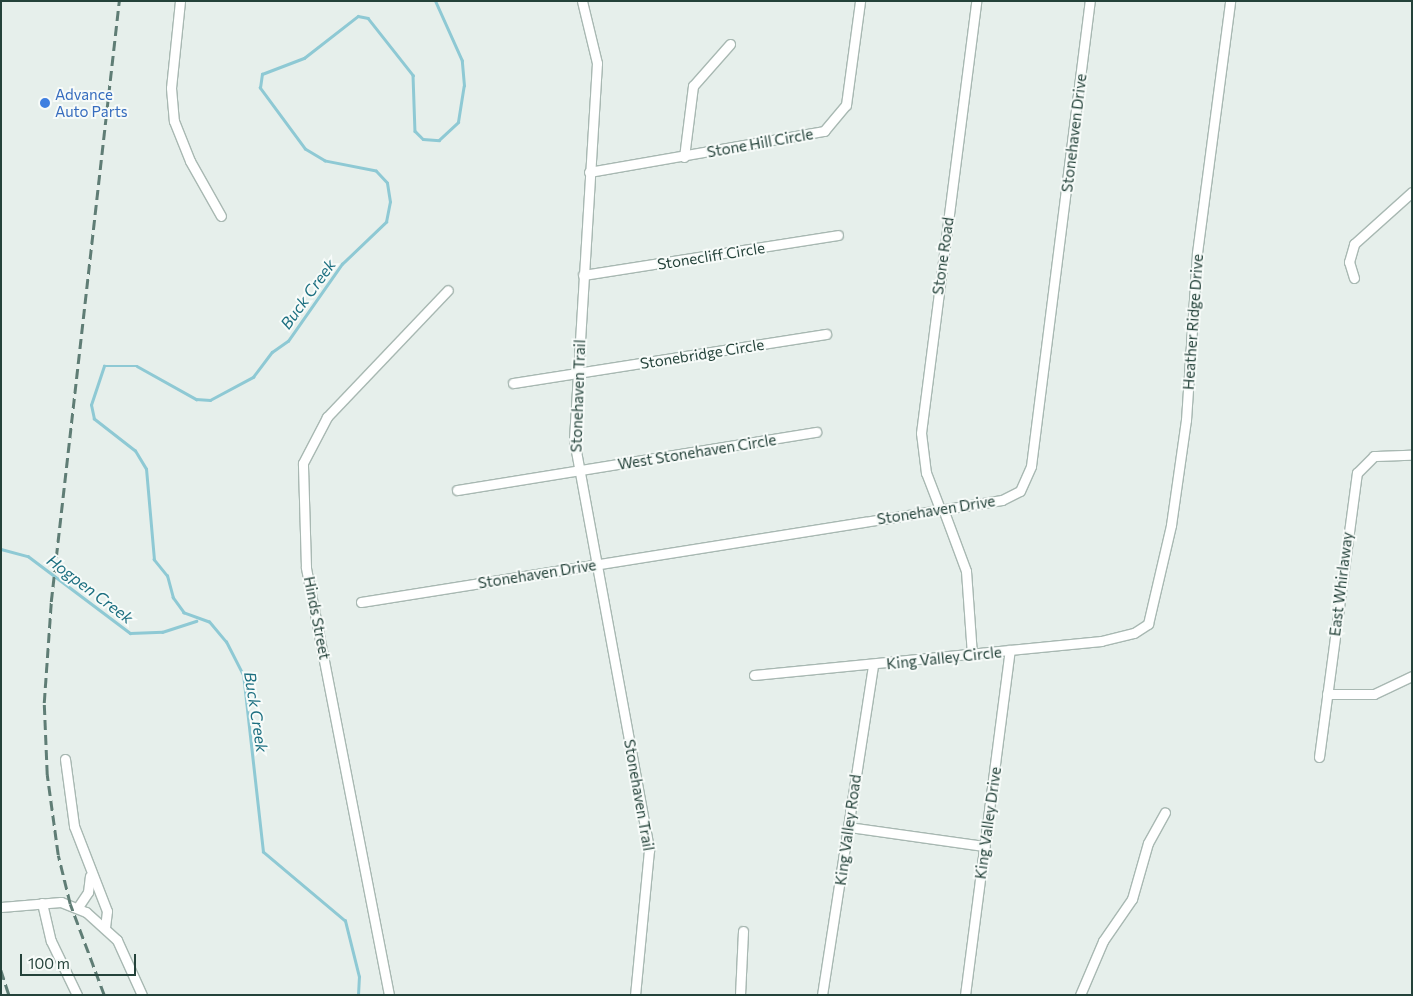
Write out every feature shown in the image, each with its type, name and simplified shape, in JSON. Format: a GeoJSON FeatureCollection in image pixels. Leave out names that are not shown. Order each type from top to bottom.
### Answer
{"type":"FeatureCollection","features":[{"type":"Feature","properties":{"kind":"street"},"geometry":{"type":"LineString","coordinates":[[180,1],[171,88],[174,121],[190,161],[220,216]]}},
{"type":"Feature","properties":{"kind":"street","name":"Stonehaven Trail"},"geometry":{"type":"LineString","coordinates":[[582,1],[597,63],[574,440],[595,565],[649,850],[634,995]]}},
{"type":"Feature","properties":{"kind":"street","name":"Stone Hill Circle"},"geometry":{"type":"LineString","coordinates":[[589,172],[806,137],[832,124],[847,100],[860,1]]}},
{"type":"Feature","properties":{"kind":"street","name":"Stone Road"},"geometry":{"type":"LineString","coordinates":[[972,654],[966,571],[926,472],[921,433],[976,1]]}},
{"type":"Feature","properties":{"kind":"street","name":"Stonehaven Drive"},"geometry":{"type":"LineString","coordinates":[[361,602],[1013,496],[1029,473],[1090,1]]}},
{"type":"Feature","properties":{"kind":"street","name":"Heather Ridge Drive"},"geometry":{"type":"LineString","coordinates":[[1134,633],[1151,618],[1171,525],[1189,390],[1197,253],[1230,1]]}},
{"type":"Feature","properties":{"kind":"street"},"geometry":{"type":"LineString","coordinates":[[684,157],[693,86],[730,44]]}},
{"type":"Feature","properties":{"kind":"street"},"geometry":{"type":"LineString","coordinates":[[1354,278],[1349,262],[1354,244],[1412,192]]}},
{"type":"Feature","properties":{"kind":"street","name":"Stonecliff Circle"},"geometry":{"type":"LineString","coordinates":[[583,276],[838,234]]}},
{"type":"Feature","properties":{"kind":"street","name":"Hinds Street"},"geometry":{"type":"LineString","coordinates":[[388,995],[306,567],[303,463],[327,417],[448,290]]}},
{"type":"Feature","properties":{"kind":"street","name":"Stonebridge Circle"},"geometry":{"type":"LineString","coordinates":[[513,383],[826,334]]}},
{"type":"Feature","properties":{"kind":"street","name":"West Stonehaven Circle"},"geometry":{"type":"LineString","coordinates":[[457,490],[816,432]]}},
{"type":"Feature","properties":{"kind":"street","name":"East Whirlaway"},"geometry":{"type":"LineString","coordinates":[[1319,757],[1357,473],[1374,456],[1412,455]]}},
{"type":"Feature","properties":{"kind":"street","name":"King Valley Circle"},"geometry":{"type":"LineString","coordinates":[[754,675],[873,665],[1101,641],[1134,633]]}},
{"type":"Feature","properties":{"kind":"street","name":"King Valley Drive"},"geometry":{"type":"LineString","coordinates":[[965,995],[1010,650]]}},
{"type":"Feature","properties":{"kind":"street","name":"King Valley Road"},"geometry":{"type":"LineString","coordinates":[[822,995],[873,665]]}},
{"type":"Feature","properties":{"kind":"street"},"geometry":{"type":"LineString","coordinates":[[1327,694],[1374,694],[1412,676]]}},
{"type":"Feature","properties":{"kind":"street"},"geometry":{"type":"LineString","coordinates":[[65,758],[71,811],[89,872],[107,911],[105,926]]}},
{"type":"Feature","properties":{"kind":"street"},"geometry":{"type":"LineString","coordinates":[[1080,995],[1103,941],[1132,899],[1148,843],[1165,812]]}},
{"type":"Feature","properties":{"kind":"street"},"geometry":{"type":"LineString","coordinates":[[848,827],[985,846]]}},
{"type":"Feature","properties":{"kind":"street"},"geometry":{"type":"LineString","coordinates":[[78,907],[88,892],[89,872]]}},
{"type":"Feature","properties":{"kind":"street"},"geometry":{"type":"LineString","coordinates":[[42,903],[51,941],[77,995]]}},
{"type":"Feature","properties":{"kind":"street"},"geometry":{"type":"LineString","coordinates":[[1,906],[42,903],[78,907],[105,926],[121,947],[142,995]]}},
{"type":"Feature","properties":{"kind":"street"},"geometry":{"type":"LineString","coordinates":[[740,995],[743,931]]}},
{"type":"Feature","properties":{"kind":"waterway","name":"Buck Creek"},"geometry":{"type":"LineString","coordinates":[[358,995],[359,977],[345,921],[263,852],[243,675],[226,642],[209,622],[184,613],[173,598],[167,576],[154,560],[146,469],[135,451],[94,419],[91,405],[104,366],[137,366],[196,399],[210,400],[253,377],[272,352],[288,341],[342,264],[386,222],[390,202],[387,183],[376,171],[325,161],[305,149],[260,88],[262,74],[304,58],[358,16],[368,18],[413,75],[415,131],[423,139],[439,140],[458,122],[464,86],[462,61],[435,1]]}},
{"type":"Feature","properties":{"kind":"waterway","name":"Hogpen Creek"},"geometry":{"type":"LineString","coordinates":[[1,549],[28,556],[130,633],[162,632],[196,621]]}},
{"type":"Feature","properties":{"kind":"railway"},"geometry":{"type":"LineString","coordinates":[[104,995],[70,904],[58,855],[47,775],[44,703],[51,602],[119,1]]}},
{"type":"Feature","properties":{"kind":"railway"},"geometry":{"type":"LineString","coordinates":[[1,970],[9,995]]}},
{"type":"Feature","properties":{"kind":"place","name":"Advance Auto Parts"},"geometry":{"type":"Point","coordinates":[45,103]}}]}
